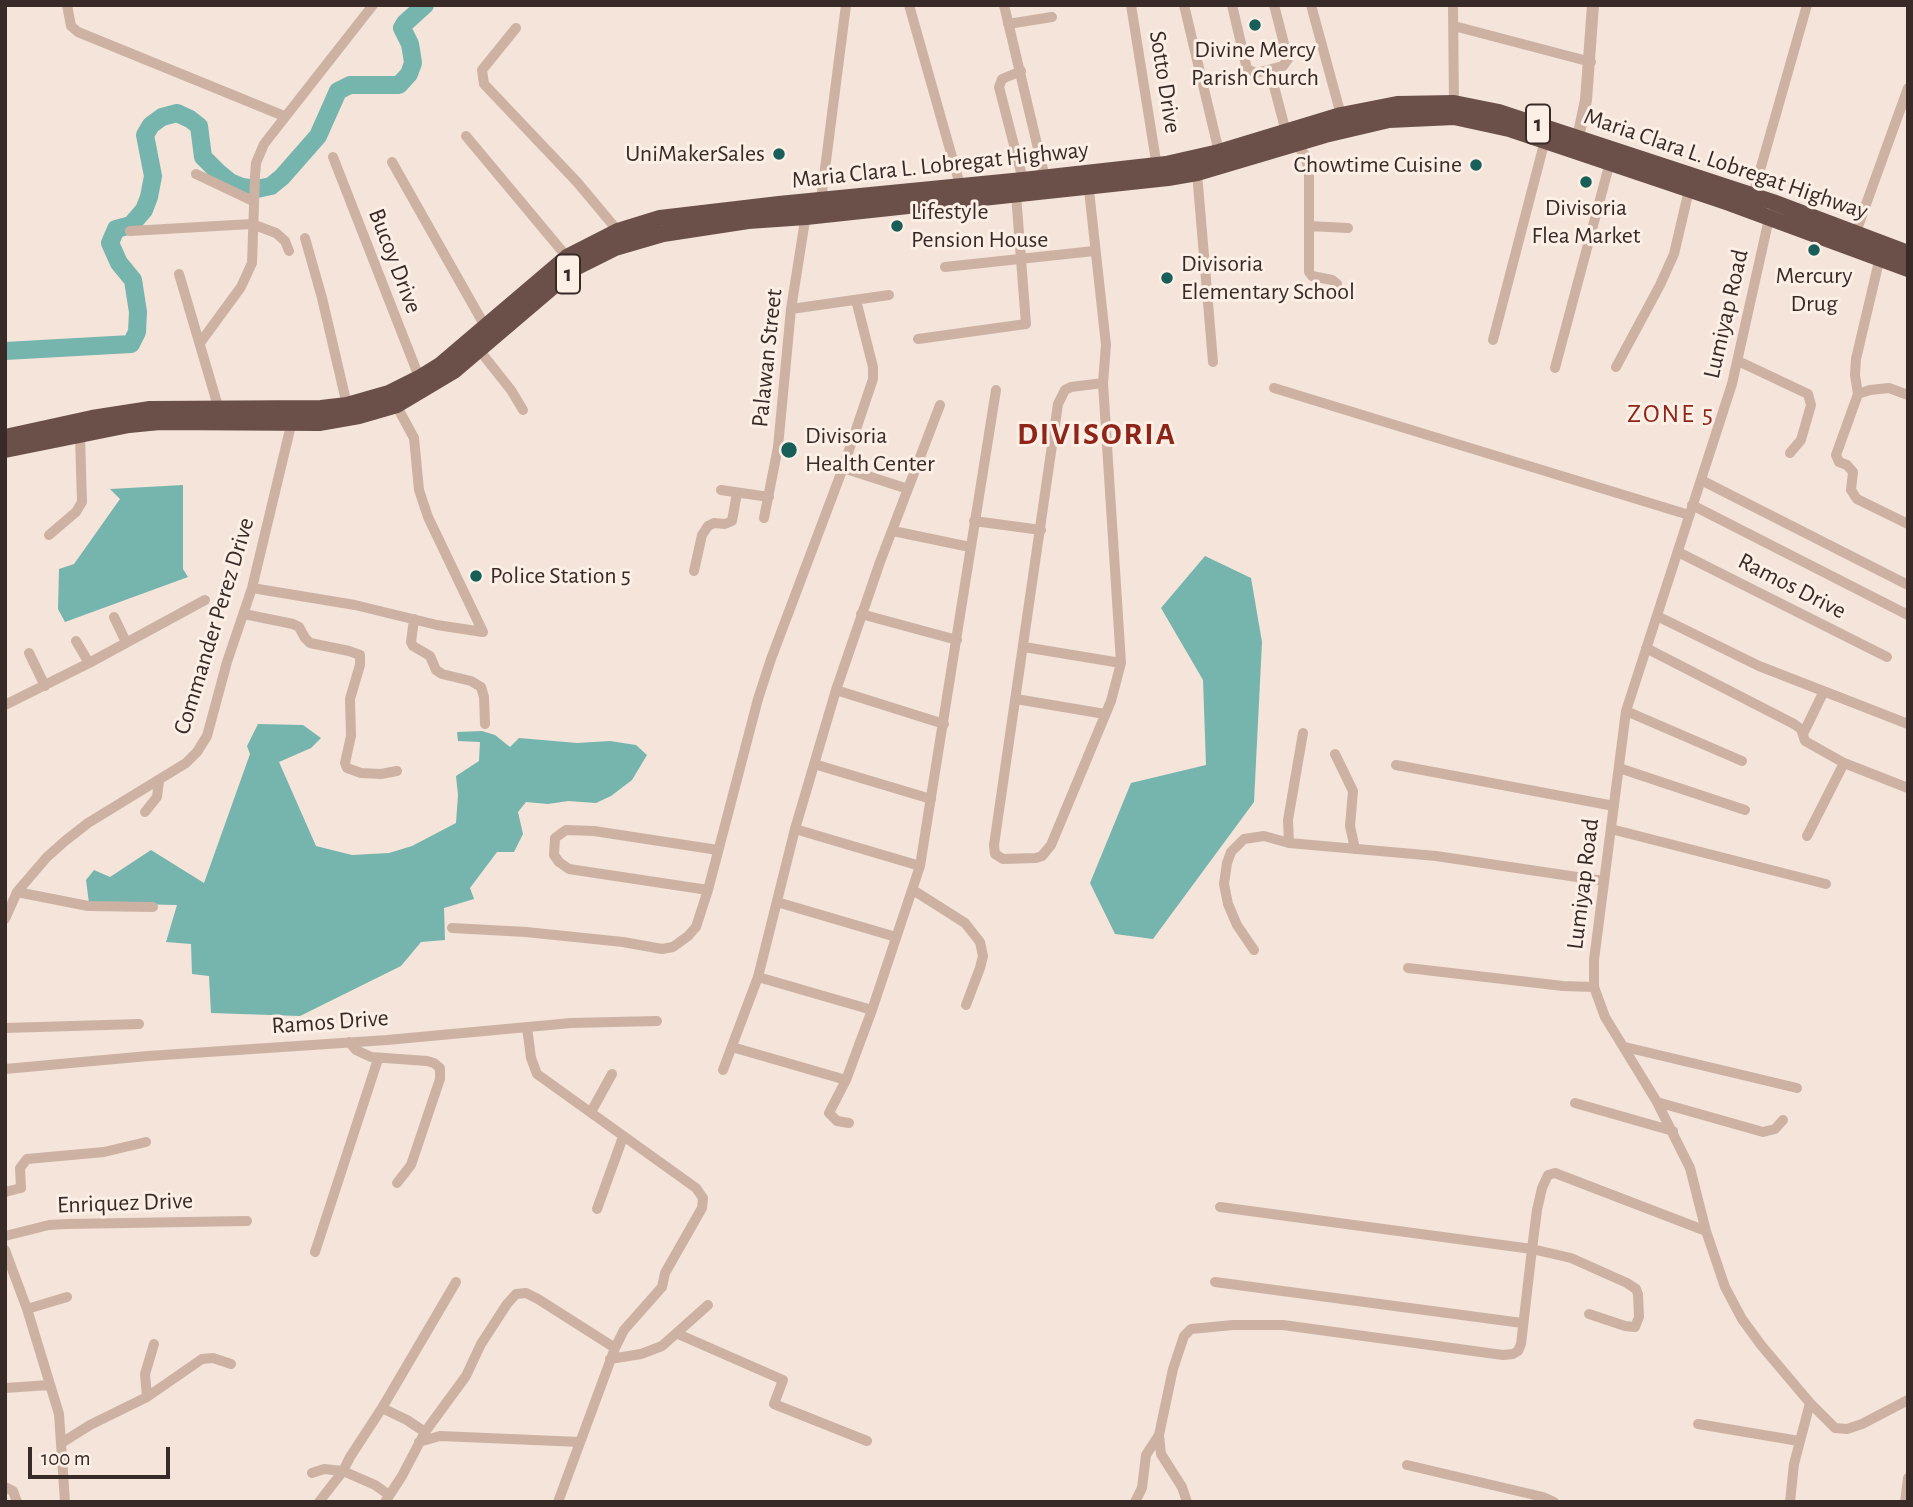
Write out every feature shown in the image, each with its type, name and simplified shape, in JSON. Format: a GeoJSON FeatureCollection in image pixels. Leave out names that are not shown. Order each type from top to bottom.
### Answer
{"type":"FeatureCollection","features":[{"type":"Feature","properties":{"kind":"highway","name":"Maria Clara L. Lobregat Highway"},"geometry":{"type":"LineString","coordinates":[[422,384],[440,365],[566,257],[618,231],[660,218],[1019,187],[1158,172],[1197,173],[1292,138],[1341,115],[1397,104],[1499,112],[1577,143],[1753,195],[1908,254]]}},
{"type":"Feature","properties":{"kind":"highway","name":"Maria Clara L. Lobregat Highway"},"geometry":{"type":"LineString","coordinates":[[1158,172],[1219,152],[1454,110],[1545,141],[1577,143],[1610,162],[1908,269]]}},
{"type":"Feature","properties":{"kind":"highway","name":"Maria Clara L. Lobregat Highway"},"geometry":{"type":"LineString","coordinates":[[293,417],[319,424],[359,416],[422,384],[480,351],[575,268],[615,248],[694,227],[811,206],[960,185],[1019,187],[1045,178],[1087,180]]}},
{"type":"Feature","properties":{"kind":"highway","name":"Maria Clara L. Lobregat Highway"},"geometry":{"type":"LineString","coordinates":[[5,436],[150,408],[221,416],[293,417],[347,405],[393,399]]}},
{"type":"Feature","properties":{"kind":"highway","name":"Maria Clara L. Lobregat Highway"},"geometry":{"type":"LineString","coordinates":[[5,450],[129,425],[221,416]]}},
{"type":"Feature","properties":{"kind":"street"},"geometry":{"type":"LineString","coordinates":[[67,5],[71,26],[78,32],[284,116]]}},
{"type":"Feature","properties":{"kind":"street"},"geometry":{"type":"LineString","coordinates":[[201,343],[234,297],[250,269],[254,250],[252,225],[256,163],[264,144],[373,5]]}},
{"type":"Feature","properties":{"kind":"street","name":"Palawan Street"},"geometry":{"type":"LineString","coordinates":[[764,518],[778,447],[791,309],[846,5]]}},
{"type":"Feature","properties":{"kind":"street"},"geometry":{"type":"LineString","coordinates":[[909,5],[960,185]]}},
{"type":"Feature","properties":{"kind":"street"},"geometry":{"type":"LineString","coordinates":[[1004,5],[1045,178]]}},
{"type":"Feature","properties":{"kind":"street","name":"Sotto Drive"},"geometry":{"type":"LineString","coordinates":[[1131,5],[1158,172]]}},
{"type":"Feature","properties":{"kind":"street"},"geometry":{"type":"LineString","coordinates":[[1184,5],[1219,152]]}},
{"type":"Feature","properties":{"kind":"street"},"geometry":{"type":"LineString","coordinates":[[1232,5],[1247,69],[1256,73],[1283,66],[1288,59],[1273,5]]}},
{"type":"Feature","properties":{"kind":"street"},"geometry":{"type":"LineString","coordinates":[[1311,5],[1341,115]]}},
{"type":"Feature","properties":{"kind":"street"},"geometry":{"type":"LineString","coordinates":[[1453,5],[1454,110]]}},
{"type":"Feature","properties":{"kind":"street"},"geometry":{"type":"LineString","coordinates":[[1577,143],[1591,62],[1593,5]]}},
{"type":"Feature","properties":{"kind":"street"},"geometry":{"type":"LineString","coordinates":[[1753,195],[1807,5]]}},
{"type":"Feature","properties":{"kind":"street"},"geometry":{"type":"LineString","coordinates":[[1009,24],[1052,17]]}},
{"type":"Feature","properties":{"kind":"street"},"geometry":{"type":"LineString","coordinates":[[1454,26],[1591,62]]}},
{"type":"Feature","properties":{"kind":"street"},"geometry":{"type":"LineString","coordinates":[[516,28],[482,70],[484,84],[577,182],[618,231]]}},
{"type":"Feature","properties":{"kind":"street"},"geometry":{"type":"LineString","coordinates":[[918,339],[1027,324],[1021,259],[1019,187],[999,88],[1002,79],[1021,71]]}},
{"type":"Feature","properties":{"kind":"street"},"geometry":{"type":"LineString","coordinates":[[1270,71],[1292,138],[1305,155],[1309,171],[1309,272],[1312,276],[1332,280],[1336,284],[1337,292]]}},
{"type":"Feature","properties":{"kind":"street"},"geometry":{"type":"LineString","coordinates":[[1856,232],[1908,88]]}},
{"type":"Feature","properties":{"kind":"street"},"geometry":{"type":"LineString","coordinates":[[467,136],[566,257]]}},
{"type":"Feature","properties":{"kind":"street"},"geometry":{"type":"LineString","coordinates":[[1493,340],[1545,141]]}},
{"type":"Feature","properties":{"kind":"street","name":"Bucoy Drive"},"geometry":{"type":"LineString","coordinates":[[333,157],[422,384]]}},
{"type":"Feature","properties":{"kind":"street"},"geometry":{"type":"LineString","coordinates":[[392,162],[485,328]]}},
{"type":"Feature","properties":{"kind":"street"},"geometry":{"type":"LineString","coordinates":[[1555,368],[1610,162]]}},
{"type":"Feature","properties":{"kind":"street"},"geometry":{"type":"LineString","coordinates":[[1197,173],[1213,362]]}},
{"type":"Feature","properties":{"kind":"street"},"geometry":{"type":"LineString","coordinates":[[196,174],[253,196]]}},
{"type":"Feature","properties":{"kind":"street"},"geometry":{"type":"LineString","coordinates":[[1087,180],[1106,345],[1103,383],[1121,663],[1105,715],[1051,845],[1042,856],[1036,858],[1003,859],[995,855],[994,845],[1060,396],[1072,387],[1103,383]]}},
{"type":"Feature","properties":{"kind":"street"},"geometry":{"type":"LineString","coordinates":[[1616,367],[1674,254],[1689,190]]}},
{"type":"Feature","properties":{"kind":"street","name":"Lumiyap Road"},"geometry":{"type":"LineString","coordinates":[[1773,202],[1738,361],[1626,711],[1594,960],[1594,987],[1605,1017],[1673,1131],[1690,1168],[1706,1231],[1725,1287],[1742,1319],[1761,1345],[1829,1424],[1841,1430],[1862,1424],[1908,1400]]}},
{"type":"Feature","properties":{"kind":"street"},"geometry":{"type":"LineString","coordinates":[[130,231],[252,225],[276,233],[285,241],[289,251]]}},
{"type":"Feature","properties":{"kind":"street"},"geometry":{"type":"LineString","coordinates":[[1309,226],[1348,228]]}},
{"type":"Feature","properties":{"kind":"street"},"geometry":{"type":"LineString","coordinates":[[305,238],[347,405]]}},
{"type":"Feature","properties":{"kind":"street"},"geometry":{"type":"LineString","coordinates":[[945,267],[1094,251]]}},
{"type":"Feature","properties":{"kind":"street"},"geometry":{"type":"LineString","coordinates":[[1880,257],[1856,359],[1858,394],[1837,449],[1837,459],[1853,472],[1851,490],[1857,499],[1908,524]]}},
{"type":"Feature","properties":{"kind":"street"},"geometry":{"type":"LineString","coordinates":[[179,274],[221,416]]}},
{"type":"Feature","properties":{"kind":"street"},"geometry":{"type":"LineString","coordinates":[[791,309],[890,295]]}},
{"type":"Feature","properties":{"kind":"street"},"geometry":{"type":"LineString","coordinates":[[452,928],[526,932],[623,942],[662,949],[673,947],[696,927],[771,659],[873,379],[873,367],[856,300]]}},
{"type":"Feature","properties":{"kind":"street"},"geometry":{"type":"LineString","coordinates":[[480,351],[523,410]]}},
{"type":"Feature","properties":{"kind":"street"},"geometry":{"type":"LineString","coordinates":[[1738,361],[1808,394],[1811,405],[1801,440],[1790,453]]}},
{"type":"Feature","properties":{"kind":"street"},"geometry":{"type":"LineString","coordinates":[[1275,388],[1690,510],[1908,615]]}},
{"type":"Feature","properties":{"kind":"street"},"geometry":{"type":"LineString","coordinates":[[1858,394],[1889,388],[1908,395]]}},
{"type":"Feature","properties":{"kind":"street"},"geometry":{"type":"LineString","coordinates":[[849,1123],[837,1121],[829,1113],[846,1080],[872,1010],[920,866],[996,390]]}},
{"type":"Feature","properties":{"kind":"street"},"geometry":{"type":"LineString","coordinates":[[252,588],[355,605],[483,632],[428,517],[419,490],[414,438],[393,399]]}},
{"type":"Feature","properties":{"kind":"street"},"geometry":{"type":"LineString","coordinates":[[723,1070],[758,977],[795,829],[836,690],[861,614],[940,405]]}},
{"type":"Feature","properties":{"kind":"street","name":"Commander Perez Drive"},"geometry":{"type":"LineString","coordinates":[[5,919],[17,892],[47,857],[72,835],[186,763],[207,736],[227,662],[252,588],[293,417]]}},
{"type":"Feature","properties":{"kind":"street"},"geometry":{"type":"LineString","coordinates":[[49,535],[76,512],[82,502],[80,436]]}},
{"type":"Feature","properties":{"kind":"street"},"geometry":{"type":"LineString","coordinates":[[842,468],[908,489]]}},
{"type":"Feature","properties":{"kind":"street"},"geometry":{"type":"LineString","coordinates":[[1701,480],[1908,585]]}},
{"type":"Feature","properties":{"kind":"street"},"geometry":{"type":"LineString","coordinates":[[721,490],[769,497]]}},
{"type":"Feature","properties":{"kind":"street"},"geometry":{"type":"LineString","coordinates":[[694,571],[702,535],[708,526],[714,523],[725,524],[732,521],[737,493]]}},
{"type":"Feature","properties":{"kind":"street"},"geometry":{"type":"LineString","coordinates":[[974,521],[1041,530]]}},
{"type":"Feature","properties":{"kind":"street"},"geometry":{"type":"LineString","coordinates":[[893,531],[970,547]]}},
{"type":"Feature","properties":{"kind":"street","name":"Ramos Drive"},"geometry":{"type":"LineString","coordinates":[[1678,552],[1887,657]]}},
{"type":"Feature","properties":{"kind":"street"},"geometry":{"type":"LineString","coordinates":[[5,705],[205,600]]}},
{"type":"Feature","properties":{"kind":"street"},"geometry":{"type":"LineString","coordinates":[[244,614],[293,624],[299,627],[304,638],[310,643],[360,655],[360,666],[350,699],[351,736],[345,764],[347,768],[361,773],[381,774],[397,771]]}},
{"type":"Feature","properties":{"kind":"street"},"geometry":{"type":"LineString","coordinates":[[861,614],[957,640]]}},
{"type":"Feature","properties":{"kind":"street"},"geometry":{"type":"LineString","coordinates":[[1657,616],[1759,666],[1908,724]]}},
{"type":"Feature","properties":{"kind":"street"},"geometry":{"type":"LineString","coordinates":[[114,617],[126,642]]}},
{"type":"Feature","properties":{"kind":"street"},"geometry":{"type":"LineString","coordinates":[[414,619],[411,642],[430,656],[436,670],[481,687],[485,724]]}},
{"type":"Feature","properties":{"kind":"street"},"geometry":{"type":"LineString","coordinates":[[76,641],[89,663]]}},
{"type":"Feature","properties":{"kind":"street"},"geometry":{"type":"LineString","coordinates":[[1024,648],[1121,663]]}},
{"type":"Feature","properties":{"kind":"street"},"geometry":{"type":"LineString","coordinates":[[1646,648],[1794,724],[1807,743],[1844,763],[1908,788]]}},
{"type":"Feature","properties":{"kind":"street"},"geometry":{"type":"LineString","coordinates":[[30,653],[45,686]]}},
{"type":"Feature","properties":{"kind":"street"},"geometry":{"type":"LineString","coordinates":[[836,690],[944,724]]}},
{"type":"Feature","properties":{"kind":"street"},"geometry":{"type":"LineString","coordinates":[[1803,734],[1823,693]]}},
{"type":"Feature","properties":{"kind":"street"},"geometry":{"type":"LineString","coordinates":[[1016,699],[1105,715]]}},
{"type":"Feature","properties":{"kind":"street"},"geometry":{"type":"LineString","coordinates":[[1626,711],[1742,761]]}},
{"type":"Feature","properties":{"kind":"street"},"geometry":{"type":"LineString","coordinates":[[1289,843],[1288,820],[1303,733]]}},
{"type":"Feature","properties":{"kind":"street"},"geometry":{"type":"LineString","coordinates":[[1335,754],[1353,790],[1350,826],[1355,849]]}},
{"type":"Feature","properties":{"kind":"street"},"geometry":{"type":"LineString","coordinates":[[1807,836],[1844,763]]}},
{"type":"Feature","properties":{"kind":"street"},"geometry":{"type":"LineString","coordinates":[[814,764],[932,799]]}},
{"type":"Feature","properties":{"kind":"street"},"geometry":{"type":"LineString","coordinates":[[1396,765],[1614,806]]}},
{"type":"Feature","properties":{"kind":"street"},"geometry":{"type":"LineString","coordinates":[[1619,768],[1745,810]]}},
{"type":"Feature","properties":{"kind":"street"},"geometry":{"type":"LineString","coordinates":[[145,812],[157,797],[159,781]]}},
{"type":"Feature","properties":{"kind":"street"},"geometry":{"type":"LineString","coordinates":[[795,829],[920,866]]}},
{"type":"Feature","properties":{"kind":"street"},"geometry":{"type":"LineString","coordinates":[[1611,829],[1826,884]]}},
{"type":"Feature","properties":{"kind":"street"},"geometry":{"type":"LineString","coordinates":[[708,890],[569,869],[554,855],[555,838],[566,830],[594,831],[718,850]]}},
{"type":"Feature","properties":{"kind":"street"},"geometry":{"type":"LineString","coordinates":[[1254,950],[1237,925],[1228,904],[1224,884],[1227,863],[1238,845],[1253,836],[1289,843],[1436,856],[1604,881]]}},
{"type":"Feature","properties":{"kind":"street"},"geometry":{"type":"LineString","coordinates":[[913,890],[965,923],[980,942],[983,956],[981,968],[965,1004]]}},
{"type":"Feature","properties":{"kind":"street"},"geometry":{"type":"LineString","coordinates":[[17,892],[88,906],[153,906]]}},
{"type":"Feature","properties":{"kind":"street"},"geometry":{"type":"LineString","coordinates":[[777,902],[896,937]]}},
{"type":"Feature","properties":{"kind":"street"},"geometry":{"type":"LineString","coordinates":[[1408,968],[1495,979],[1594,987]]}},
{"type":"Feature","properties":{"kind":"street"},"geometry":{"type":"LineString","coordinates":[[758,977],[872,1010]]}},
{"type":"Feature","properties":{"kind":"street","name":"Ramos Drive"},"geometry":{"type":"LineString","coordinates":[[5,1069],[571,1023],[657,1021]]}},
{"type":"Feature","properties":{"kind":"street"},"geometry":{"type":"LineString","coordinates":[[5,1028],[139,1024]]}},
{"type":"Feature","properties":{"kind":"street"},"geometry":{"type":"LineString","coordinates":[[527,1027],[531,1058],[537,1074],[696,1188],[701,1193],[703,1202],[665,1273],[662,1287],[624,1330],[614,1348],[558,1502]]}},
{"type":"Feature","properties":{"kind":"street"},"geometry":{"type":"LineString","coordinates":[[349,1042],[356,1050],[379,1059],[427,1061],[438,1065],[441,1072],[411,1165],[397,1183]]}},
{"type":"Feature","properties":{"kind":"street"},"geometry":{"type":"LineString","coordinates":[[732,1047],[846,1080]]}},
{"type":"Feature","properties":{"kind":"street"},"geometry":{"type":"LineString","coordinates":[[1625,1047],[1797,1088]]}},
{"type":"Feature","properties":{"kind":"street"},"geometry":{"type":"LineString","coordinates":[[316,1252],[379,1059]]}},
{"type":"Feature","properties":{"kind":"street"},"geometry":{"type":"LineString","coordinates":[[591,1112],[612,1074]]}},
{"type":"Feature","properties":{"kind":"street"},"geometry":{"type":"LineString","coordinates":[[1657,1102],[1763,1132],[1775,1129],[1783,1120]]}},
{"type":"Feature","properties":{"kind":"street"},"geometry":{"type":"LineString","coordinates":[[1575,1103],[1673,1131]]}},
{"type":"Feature","properties":{"kind":"street"},"geometry":{"type":"LineString","coordinates":[[597,1209],[623,1137]]}},
{"type":"Feature","properties":{"kind":"street"},"geometry":{"type":"LineString","coordinates":[[5,1192],[21,1188],[20,1168],[27,1160],[104,1152],[146,1142]]}},
{"type":"Feature","properties":{"kind":"street"},"geometry":{"type":"LineString","coordinates":[[1187,1502],[1182,1487],[1161,1454],[1159,1435],[1173,1369],[1184,1336],[1192,1329],[1233,1325],[1283,1325],[1503,1355],[1518,1351],[1537,1210],[1548,1175],[1555,1172],[1706,1231]]}},
{"type":"Feature","properties":{"kind":"street"},"geometry":{"type":"LineString","coordinates":[[1220,1207],[1532,1250],[1571,1258],[1636,1289],[1639,1317],[1635,1326],[1625,1326],[1589,1314]]}},
{"type":"Feature","properties":{"kind":"street","name":"Enriquez Drive"},"geometry":{"type":"LineString","coordinates":[[5,1236],[66,1224],[247,1220]]}},
{"type":"Feature","properties":{"kind":"street"},"geometry":{"type":"LineString","coordinates":[[6,1257],[26,1309],[59,1414],[65,1502]]}},
{"type":"Feature","properties":{"kind":"street"},"geometry":{"type":"LineString","coordinates":[[319,1502],[343,1471],[456,1282]]}},
{"type":"Feature","properties":{"kind":"street"},"geometry":{"type":"LineString","coordinates":[[1215,1282],[1522,1323]]}},
{"type":"Feature","properties":{"kind":"street"},"geometry":{"type":"LineString","coordinates":[[312,1473],[324,1469],[343,1471],[375,1485],[387,1499],[402,1476],[418,1442],[466,1376],[481,1344],[516,1294],[526,1293],[538,1299],[614,1348]]}},
{"type":"Feature","properties":{"kind":"street"},"geometry":{"type":"LineString","coordinates":[[26,1309],[67,1297]]}},
{"type":"Feature","properties":{"kind":"street"},"geometry":{"type":"LineString","coordinates":[[610,1359],[651,1352],[678,1334],[708,1305]]}},
{"type":"Feature","properties":{"kind":"street"},"geometry":{"type":"LineString","coordinates":[[678,1334],[783,1380],[774,1405],[867,1441]]}},
{"type":"Feature","properties":{"kind":"street"},"geometry":{"type":"LineString","coordinates":[[147,1397],[145,1374],[155,1344]]}},
{"type":"Feature","properties":{"kind":"street"},"geometry":{"type":"LineString","coordinates":[[63,1442],[90,1424],[147,1397],[202,1359],[213,1358],[231,1364]]}},
{"type":"Feature","properties":{"kind":"street"},"geometry":{"type":"LineString","coordinates":[[5,1388],[50,1385]]}},
{"type":"Feature","properties":{"kind":"street"},"geometry":{"type":"LineString","coordinates":[[1790,1502],[1794,1464],[1810,1403]]}},
{"type":"Feature","properties":{"kind":"street"},"geometry":{"type":"LineString","coordinates":[[382,1408],[425,1432]]}},
{"type":"Feature","properties":{"kind":"street"},"geometry":{"type":"LineString","coordinates":[[1698,1424],[1799,1441]]}},
{"type":"Feature","properties":{"kind":"street"},"geometry":{"type":"LineString","coordinates":[[1135,1502],[1142,1488],[1146,1455],[1159,1435]]}},
{"type":"Feature","properties":{"kind":"street"},"geometry":{"type":"LineString","coordinates":[[418,1442],[440,1436],[580,1442]]}},
{"type":"Feature","properties":{"kind":"street"},"geometry":{"type":"LineString","coordinates":[[1408,1465],[1543,1497],[1553,1502]]}},
{"type":"Feature","properties":{"kind":"street"},"geometry":{"type":"LineString","coordinates":[[1905,1502],[1908,1478]]}},
{"type":"Feature","properties":{"kind":"street"},"geometry":{"type":"LineString","coordinates":[[5,1487],[13,1491],[17,1502]]}},
{"type":"Feature","properties":{"kind":"water"},"geometry":{"type":"Polygon","coordinates":[[[183,485],[183,569],[188,577],[65,622],[58,609],[59,569],[74,564],[120,499],[110,489],[183,485]]]}},
{"type":"Feature","properties":{"kind":"water"},"geometry":{"type":"Polygon","coordinates":[[[1205,556],[1251,578],[1262,642],[1254,802],[1153,939],[1115,934],[1090,883],[1131,783],[1206,765],[1203,680],[1161,608],[1205,556]]]}},
{"type":"Feature","properties":{"kind":"water"},"geometry":{"type":"Polygon","coordinates":[[[258,724],[303,725],[321,738],[311,748],[279,762],[316,846],[352,855],[389,853],[412,846],[456,823],[456,776],[479,761],[480,742],[458,741],[457,732],[482,731],[495,735],[510,747],[519,738],[577,743],[610,741],[636,745],[647,755],[632,780],[611,796],[596,803],[526,802],[518,812],[523,834],[514,852],[497,852],[470,888],[474,899],[444,908],[445,940],[421,942],[401,966],[300,1016],[211,1013],[209,976],[192,974],[191,944],[166,942],[177,905],[89,903],[86,880],[94,870],[110,877],[151,850],[204,883],[250,754],[247,746],[258,724]]]}},
{"type":"Feature","properties":{"kind":"waterway"},"geometry":{"type":"LineString","coordinates":[[5,351],[131,344],[137,332],[138,312],[133,280],[119,263],[110,243],[116,229],[131,225],[144,210],[149,197],[153,176],[145,135],[151,125],[162,117],[177,113],[190,119],[199,126],[203,157],[219,173],[242,187],[257,189],[271,186],[318,136],[338,91],[350,85],[399,85],[409,74],[413,63],[412,56],[410,44],[402,28],[425,5]]}},
{"type":"Feature","properties":{"kind":"place","name":"Divine Mercy Parish Church"},"geometry":{"type":"Point","coordinates":[1255,25]}},
{"type":"Feature","properties":{"kind":"place","name":"UniMakerSales"},"geometry":{"type":"Point","coordinates":[779,154]}},
{"type":"Feature","properties":{"kind":"place","name":"Chowtime Cuisine"},"geometry":{"type":"Point","coordinates":[1476,165]}},
{"type":"Feature","properties":{"kind":"place","name":"Divisoria Flea Market"},"geometry":{"type":"Point","coordinates":[1586,182]}},
{"type":"Feature","properties":{"kind":"place","name":"Lifestyle Pension House"},"geometry":{"type":"Point","coordinates":[897,226]}},
{"type":"Feature","properties":{"kind":"place","name":"Mercury Drug"},"geometry":{"type":"Point","coordinates":[1814,250]}},
{"type":"Feature","properties":{"kind":"place","name":"Divisoria Elementary School"},"geometry":{"type":"Point","coordinates":[1167,278]}},
{"type":"Feature","properties":{"kind":"place","name":"Divisoria Health Center"},"geometry":{"type":"Point","coordinates":[789,450]}},
{"type":"Feature","properties":{"kind":"place","name":"Police Station 5"},"geometry":{"type":"Point","coordinates":[476,576]}},
{"type":"Feature","properties":{"kind":"district","name":"ZONE 5"},"geometry":{"type":"Point","coordinates":[1671,414]}},
{"type":"Feature","properties":{"kind":"district","name":"DIVISORIA"},"geometry":{"type":"Point","coordinates":[1097,434]}}]}
